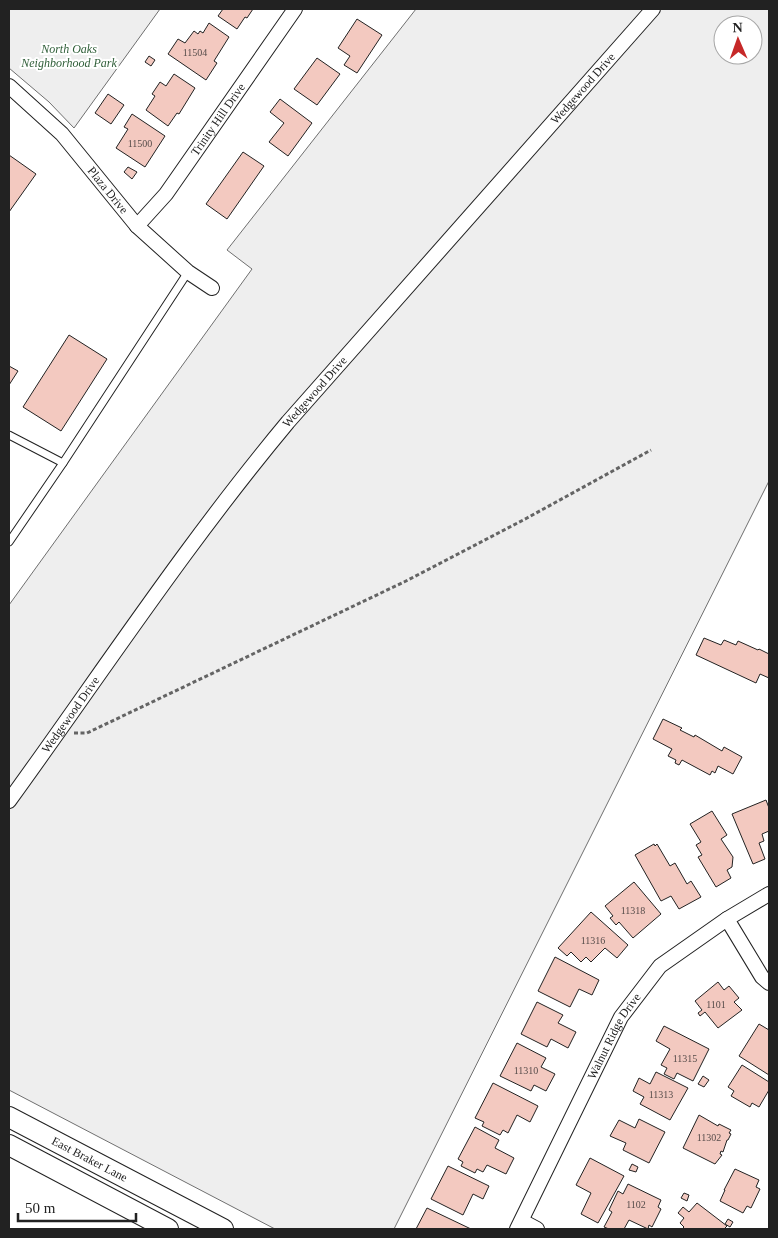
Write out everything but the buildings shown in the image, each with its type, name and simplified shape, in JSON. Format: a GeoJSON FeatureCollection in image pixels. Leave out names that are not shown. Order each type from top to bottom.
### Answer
{"type":"FeatureCollection","features":[{"type":"Feature","properties":{"kind":"main road","name":"East Braker Lane"},"geometry":{"type":"LineString","coordinates":[[9,1116],[223,1229]]}},
{"type":"Feature","properties":{"kind":"main road","name":"East Braker Lane"},"geometry":{"type":"LineString","coordinates":[[9,1145],[168,1229]]}},
{"type":"Feature","properties":{"kind":"street","name":"Trinity Hill Drive"},"geometry":{"type":"LineString","coordinates":[[137,226],[166,194],[295,9]]}},
{"type":"Feature","properties":{"kind":"street","name":"Wedgewood Drive"},"geometry":{"type":"LineString","coordinates":[[9,801],[109,659],[240,480],[288,422],[653,9]]}},
{"type":"Feature","properties":{"kind":"street","name":"Plaza Drive"},"geometry":{"type":"LineString","coordinates":[[9,86],[62,134],[137,226],[188,272],[212,288]]}},
{"type":"Feature","properties":{"kind":"street","name":"Walnut Ridge Drive"},"geometry":{"type":"LineString","coordinates":[[520,1225],[621,1017],[660,966],[769,894]]}},
{"type":"Feature","properties":{"kind":"street"},"geometry":{"type":"LineString","coordinates":[[727,920],[762,977],[769,984]]}},
{"type":"Feature","properties":{"kind":"street"},"geometry":{"type":"LineString","coordinates":[[520,1225],[537,1229]]}},
{"type":"Feature","properties":{"kind":"lane"},"geometry":{"type":"LineString","coordinates":[[9,542],[64,463],[188,272]]}},
{"type":"Feature","properties":{"kind":"lane"},"geometry":{"type":"LineString","coordinates":[[9,435],[64,463]]}},
{"type":"Feature","properties":{"kind":"path"},"geometry":{"type":"LineString","coordinates":[[58,733],[86,733],[396,586],[527,518],[651,450]]}},
{"type":"Feature","properties":{"kind":"green space","name":"North Oaks Neighborhood Park"},"geometry":{"type":"Polygon","coordinates":[[[9,9],[160,9],[74,128],[49,102],[9,68],[9,9]]]}},
{"type":"Feature","properties":{"kind":"green space"},"geometry":{"type":"Polygon","coordinates":[[[416,9],[769,9],[769,481],[394,1229],[275,1229],[9,1090],[9,605],[252,269],[227,250],[416,9]]]}}]}
